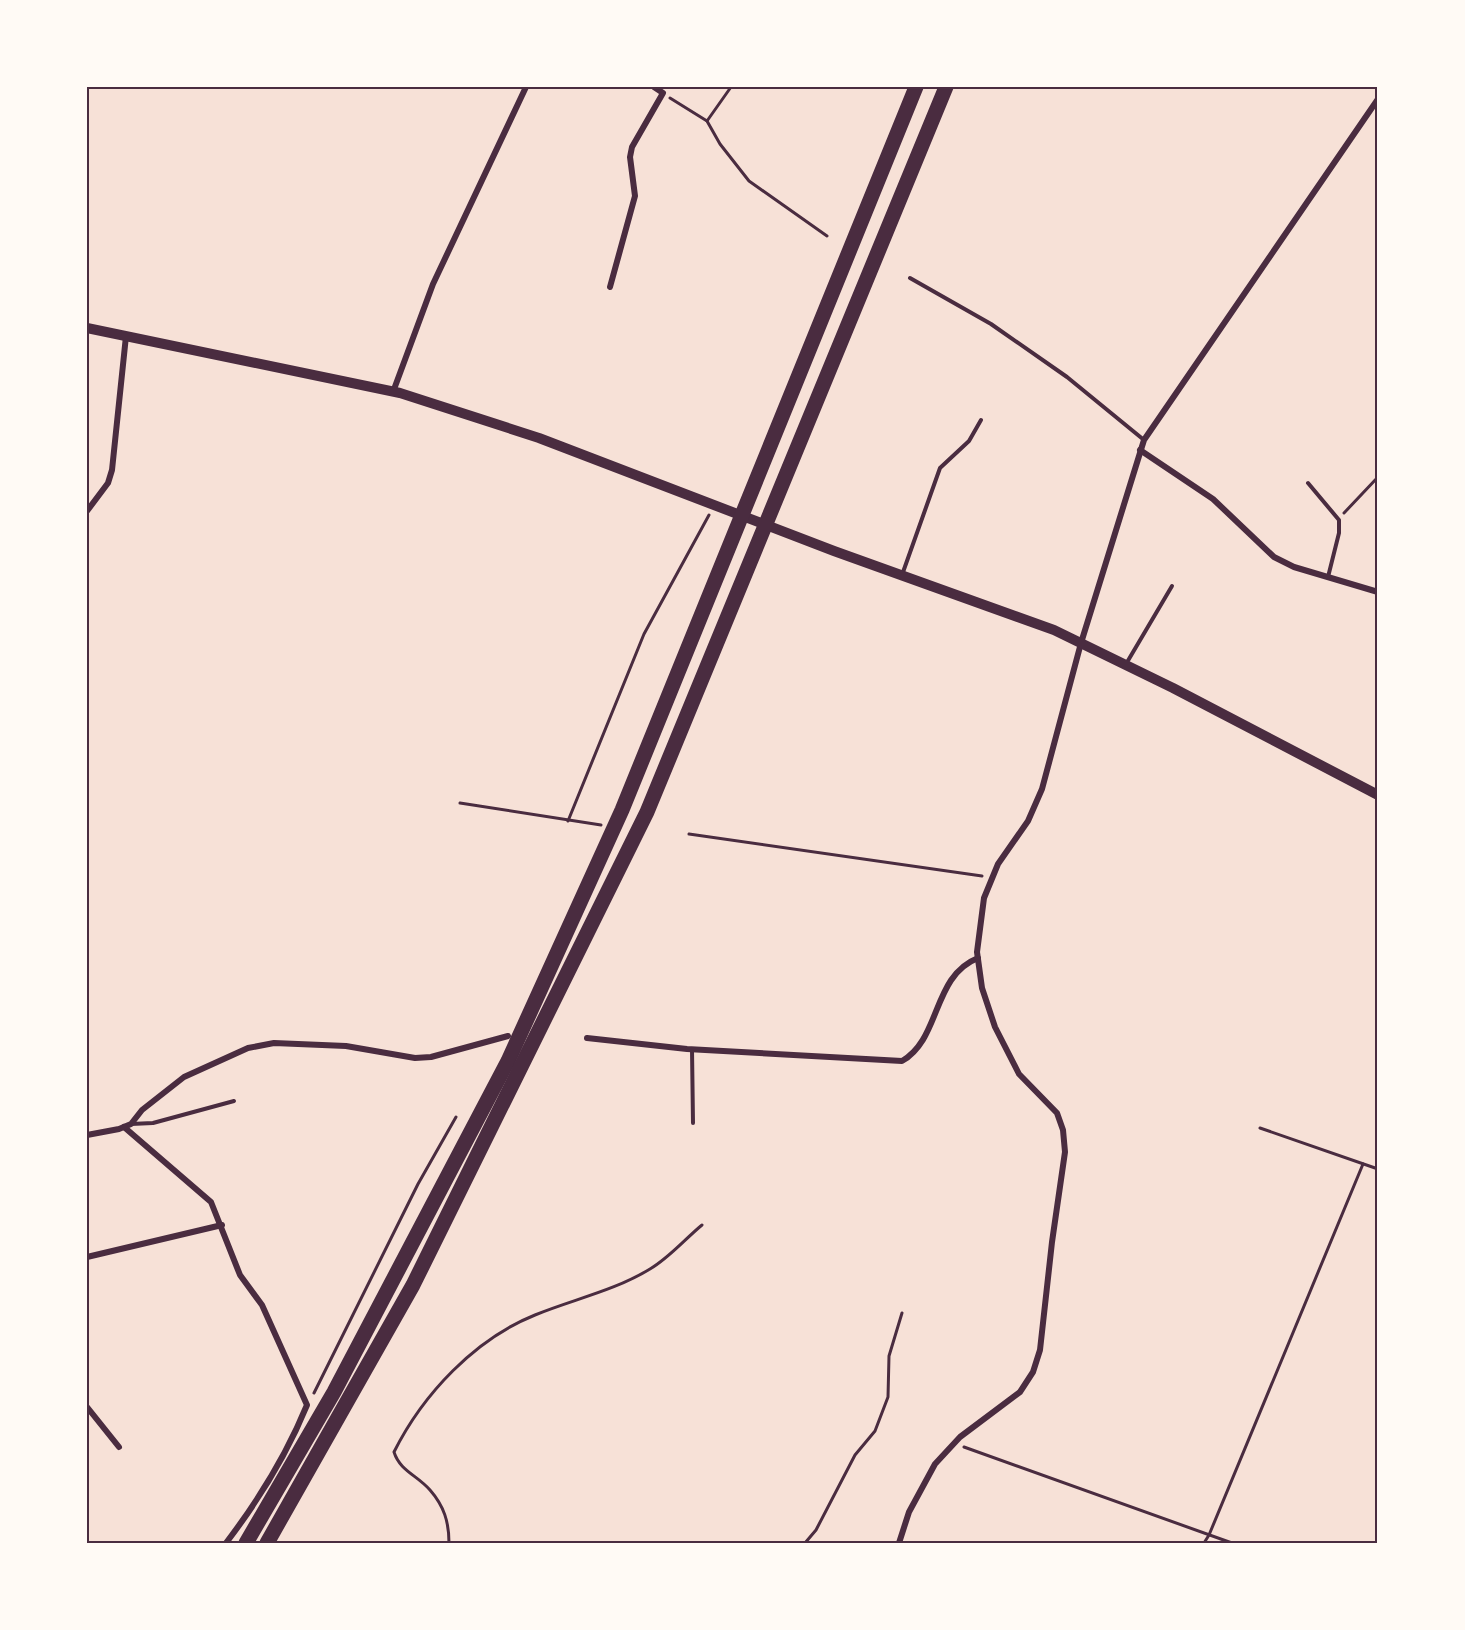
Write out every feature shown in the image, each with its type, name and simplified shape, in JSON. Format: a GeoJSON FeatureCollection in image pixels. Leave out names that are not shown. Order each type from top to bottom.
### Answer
{"type":"FeatureCollection","features":[{"type":"Feature","properties":{"kind":"highway"},"geometry":{"type":"LineString","coordinates":[[246,1543],[334,1392],[508,1061],[622,810],[733,543],[916,87]]}},
{"type":"Feature","properties":{"kind":"highway"},"geometry":{"type":"LineString","coordinates":[[267,1543],[412,1285],[647,812],[946,87]]}},
{"type":"Feature","properties":{"kind":"street"},"geometry":{"type":"LineString","coordinates":[[393,392],[433,284],[526,87]]}},
{"type":"Feature","properties":{"kind":"street"},"geometry":{"type":"LineString","coordinates":[[610,287],[635,196],[630,158],[632,147],[663,93],[654,87]]}},
{"type":"Feature","properties":{"kind":"street"},"geometry":{"type":"LineString","coordinates":[[899,1543],[909,1512],[935,1464],[954,1443],[1020,1392],[1033,1372],[1040,1350],[1065,1152],[1063,1130],[1057,1113],[1019,1074],[995,1027],[982,988],[978,958],[984,898],[998,864],[1028,820],[1042,789],[1081,643],[1144,440],[1378,99]]}},
{"type":"Feature","properties":{"kind":"street"},"geometry":{"type":"LineString","coordinates":[[87,328],[393,392],[539,438],[714,506],[1054,630],[1126,664],[1378,795]]}},
{"type":"Feature","properties":{"kind":"street"},"geometry":{"type":"LineString","coordinates":[[87,511],[108,483],[112,470],[126,336]]}},
{"type":"Feature","properties":{"kind":"street"},"geometry":{"type":"LineString","coordinates":[[1140,450],[1213,499],[1274,557],[1294,567],[1378,592]]}},
{"type":"Feature","properties":{"kind":"street"},"geometry":{"type":"LineString","coordinates":[[587,1038],[692,1049],[902,1061],[914,1054],[946,987],[959,968],[978,958]]}},
{"type":"Feature","properties":{"kind":"street"},"geometry":{"type":"LineString","coordinates":[[87,1136],[127,1125],[142,1110],[184,1077],[248,1048],[274,1043],[346,1046],[415,1058],[430,1057],[508,1036]]}},
{"type":"Feature","properties":{"kind":"street"},"geometry":{"type":"LineString","coordinates":[[127,1125],[211,1202],[240,1275],[262,1305],[307,1405],[298,1427],[249,1513],[226,1543]]}},
{"type":"Feature","properties":{"kind":"street"},"geometry":{"type":"LineString","coordinates":[[87,1257],[222,1225]]}},
{"type":"Feature","properties":{"kind":"street"},"geometry":{"type":"LineString","coordinates":[[87,1407],[119,1447]]}},
{"type":"Feature","properties":{"kind":"lane"},"geometry":{"type":"LineString","coordinates":[[910,278],[991,324],[1067,377],[1144,440]]}},
{"type":"Feature","properties":{"kind":"lane"},"geometry":{"type":"LineString","coordinates":[[902,576],[940,468],[969,441],[981,420]]}},
{"type":"Feature","properties":{"kind":"lane"},"geometry":{"type":"LineString","coordinates":[[1308,483],[1339,519],[1339,533],[1328,577]]}},
{"type":"Feature","properties":{"kind":"lane"},"geometry":{"type":"LineString","coordinates":[[1126,664],[1172,586]]}},
{"type":"Feature","properties":{"kind":"lane"},"geometry":{"type":"LineString","coordinates":[[692,1049],[693,1123]]}},
{"type":"Feature","properties":{"kind":"lane"},"geometry":{"type":"LineString","coordinates":[[127,1125],[153,1123],[234,1101]]}},
{"type":"Feature","properties":{"kind":"path"},"geometry":{"type":"LineString","coordinates":[[707,121],[731,87]]}},
{"type":"Feature","properties":{"kind":"path"},"geometry":{"type":"LineString","coordinates":[[663,93],[707,121],[720,144],[749,181],[827,236]]}},
{"type":"Feature","properties":{"kind":"path"},"geometry":{"type":"LineString","coordinates":[[1339,519],[1378,477]]}},
{"type":"Feature","properties":{"kind":"path"},"geometry":{"type":"LineString","coordinates":[[568,820],[644,634],[714,506]]}},
{"type":"Feature","properties":{"kind":"path"},"geometry":{"type":"LineString","coordinates":[[460,803],[603,825]]}},
{"type":"Feature","properties":{"kind":"path"},"geometry":{"type":"LineString","coordinates":[[689,834],[992,878]]}},
{"type":"Feature","properties":{"kind":"path"},"geometry":{"type":"LineString","coordinates":[[307,1405],[418,1184],[456,1117]]}},
{"type":"Feature","properties":{"kind":"path"},"geometry":{"type":"LineString","coordinates":[[1260,1128],[1378,1169]]}},
{"type":"Feature","properties":{"kind":"path"},"geometry":{"type":"LineString","coordinates":[[1204,1543],[1363,1164]]}},
{"type":"Feature","properties":{"kind":"path"},"geometry":{"type":"LineString","coordinates":[[449,1543],[449,1520],[429,1489],[398,1464],[394,1452],[401,1437],[453,1368],[508,1329],[535,1315],[604,1293],[652,1269],[702,1225]]}},
{"type":"Feature","properties":{"kind":"path"},"geometry":{"type":"LineString","coordinates":[[805,1543],[816,1530],[855,1455],[874,1431],[888,1397],[889,1356],[902,1313]]}},
{"type":"Feature","properties":{"kind":"path"},"geometry":{"type":"LineString","coordinates":[[954,1443],[1232,1543]]}}]}
